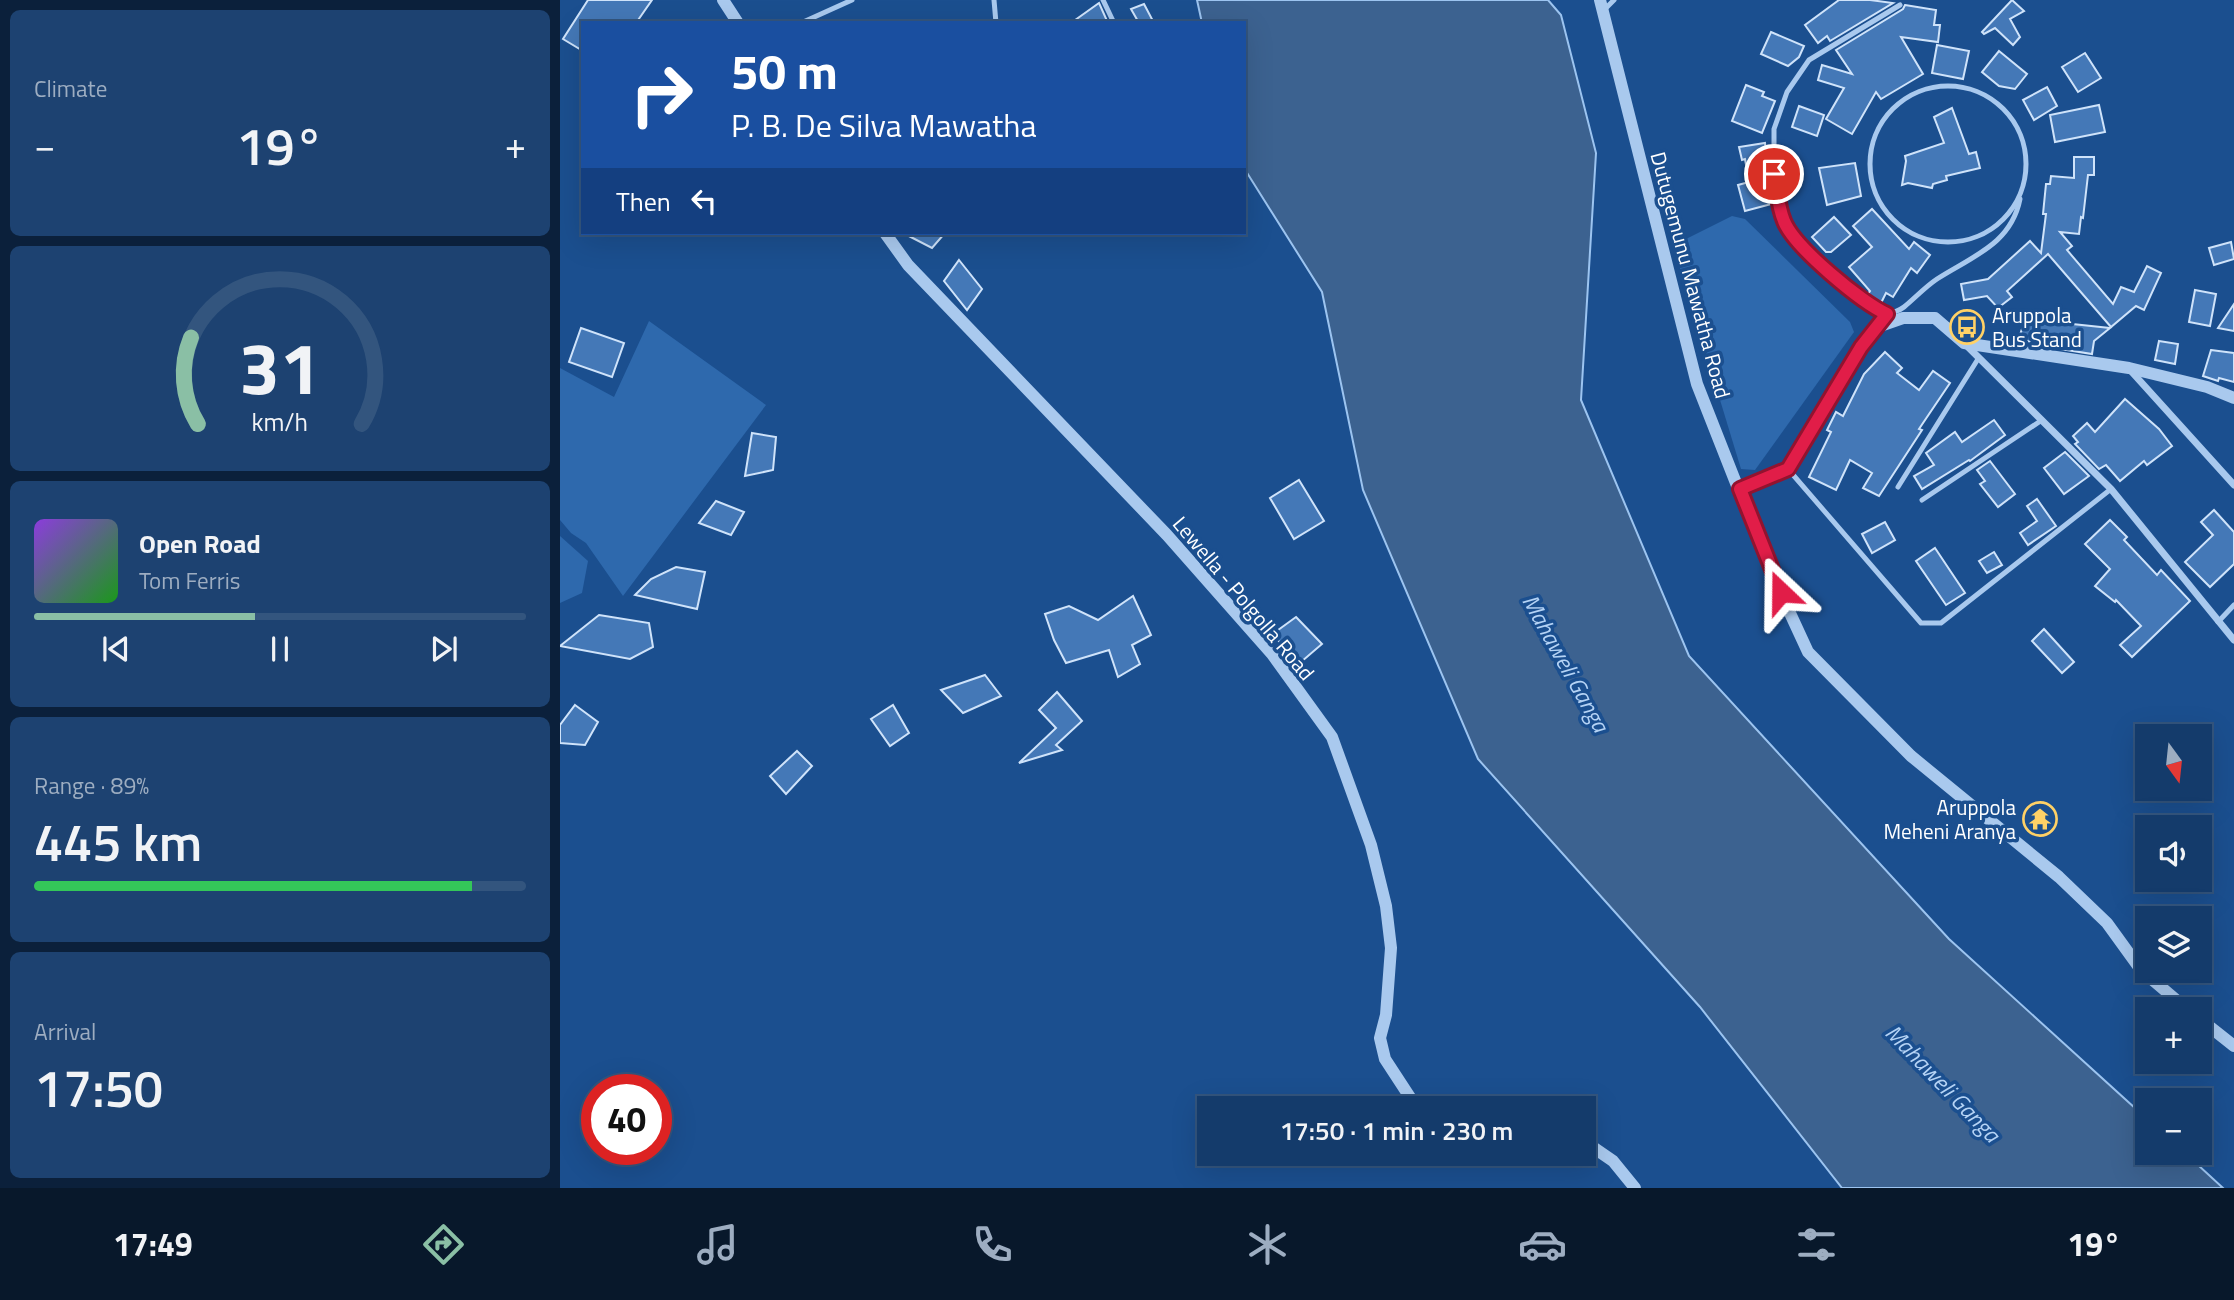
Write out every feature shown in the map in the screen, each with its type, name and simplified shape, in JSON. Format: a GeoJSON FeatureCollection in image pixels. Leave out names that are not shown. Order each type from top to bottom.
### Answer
{"type":"FeatureCollection","features":[{"type":"Feature","properties":{"kind":"street"},"geometry":{"type":"LineString","coordinates":[[723,0],[737,21]]}},
{"type":"Feature","properties":{"kind":"street","name":"Dutugemunu Mawatha Road"},"geometry":{"type":"LineString","coordinates":[[1601,6],[1697,384],[1772,572],[1808,652],[1911,756],[2059,877],[2107,923],[2141,970],[2173,997]]}},
{"type":"Feature","properties":{"kind":"street","name":"Lewella - Polgolla Road"},"geometry":{"type":"LineString","coordinates":[[886,235],[908,265],[1167,535],[1220,594],[1272,654],[1332,737],[1371,845],[1386,906],[1391,948],[1386,1015],[1380,1038],[1385,1059],[1409,1096]]}},
{"type":"Feature","properties":{"kind":"street"},"geometry":{"type":"LineString","coordinates":[[1740,489],[1788,469],[1861,347],[1880,326],[1903,318],[1935,318],[1964,343],[2111,489],[2234,640]]}},
{"type":"Feature","properties":{"kind":"street"},"geometry":{"type":"LineString","coordinates":[[1964,343],[2129,368],[2207,387],[2234,398]]}},
{"type":"Feature","properties":{"kind":"street"},"geometry":{"type":"LineString","coordinates":[[2129,368],[2234,485]]}},
{"type":"Feature","properties":{"kind":"street"},"geometry":{"type":"LineString","coordinates":[[2212,1029],[2234,1046]]}},
{"type":"Feature","properties":{"kind":"street"},"geometry":{"type":"LineString","coordinates":[[1596,1149],[1613,1161],[1635,1188]]}},
{"type":"Feature","properties":{"kind":"lane"},"geometry":{"type":"LineString","coordinates":[[806,21],[852,0]]}},
{"type":"Feature","properties":{"kind":"lane"},"geometry":{"type":"LineString","coordinates":[[994,0],[996,21]]}},
{"type":"Feature","properties":{"kind":"lane"},"geometry":{"type":"LineString","coordinates":[[1103,0],[1113,21]]}},
{"type":"Feature","properties":{"kind":"lane"},"geometry":{"type":"LineString","coordinates":[[1601,6],[1614,0]]}},
{"type":"Feature","properties":{"kind":"lane"},"geometry":{"type":"LineString","coordinates":[[1900,5],[1809,60],[1787,92],[1774,129],[1774,174],[1784,223],[1810,255],[1870,307],[1887,314],[1901,310],[1934,281],[1996,244],[2017,215],[2026,179],[2025,145],[2010,115],[1998,103],[1967,88],[1933,86],[1917,92],[1889,112],[1879,125],[1869,158],[1873,192],[1881,207],[1905,231],[1920,239],[1954,243],[1971,240],[2001,223],[2021,195]]}},
{"type":"Feature","properties":{"kind":"lane"},"geometry":{"type":"LineString","coordinates":[[1880,326],[1887,314]]}},
{"type":"Feature","properties":{"kind":"lane"},"geometry":{"type":"LineString","coordinates":[[1898,487],[1978,359]]}},
{"type":"Feature","properties":{"kind":"lane"},"geometry":{"type":"LineString","coordinates":[[1922,500],[2042,420]]}},
{"type":"Feature","properties":{"kind":"lane"},"geometry":{"type":"LineString","coordinates":[[1788,469],[1922,623],[1941,623],[2111,489]]}},
{"type":"Feature","properties":{"kind":"lane"},"geometry":{"type":"LineString","coordinates":[[2218,622],[2234,605]]}},
{"type":"Feature","properties":{"kind":"shaded area"},"geometry":{"type":"Polygon","coordinates":[[[1732,216],[1745,219],[1850,322],[1854,332],[1755,470],[1741,469],[1676,255],[1678,243],[1732,216]]]}},
{"type":"Feature","properties":{"kind":"shaded area"},"geometry":{"type":"Polygon","coordinates":[[[649,321],[766,405],[623,596],[586,543],[571,533],[560,520],[560,368],[614,397],[649,321]]]}},
{"type":"Feature","properties":{"kind":"shaded area"},"geometry":{"type":"Polygon","coordinates":[[[560,536],[588,561],[582,593],[560,603],[560,536]]]}},
{"type":"Feature","properties":{"kind":"water","name":"Mahaweli Ganga"},"geometry":{"type":"Polygon","coordinates":[[[1197,0],[1548,0],[1561,15],[1596,153],[1581,400],[1689,656],[1949,939],[2135,1108],[2135,1165],[2198,1165],[2223,1188],[1842,1188],[1700,1007],[1478,759],[1363,490],[1322,292],[1246,171],[1246,21],[1202,21],[1197,0]]]}},
{"type":"Feature","properties":{"kind":"building"},"geometry":{"type":"Polygon","coordinates":[[[588,0],[652,0],[637,21],[581,21],[581,50],[563,39],[588,0]]]}},
{"type":"Feature","properties":{"kind":"building"},"geometry":{"type":"Polygon","coordinates":[[[1839,0],[1893,3],[1830,41],[1827,36],[1818,43],[1805,25],[1839,0]]]}},
{"type":"Feature","properties":{"kind":"building"},"geometry":{"type":"Polygon","coordinates":[[[2012,0],[2024,11],[2010,19],[2020,37],[2013,45],[1995,28],[1984,34],[1982,32],[2012,0]]]}},
{"type":"Feature","properties":{"kind":"building"},"geometry":{"type":"Polygon","coordinates":[[[1099,3],[1107,21],[1074,21],[1099,3]]]}},
{"type":"Feature","properties":{"kind":"building"},"geometry":{"type":"Polygon","coordinates":[[[1144,4],[1153,21],[1138,21],[1131,9],[1144,4]]]}},
{"type":"Feature","properties":{"kind":"building"},"geometry":{"type":"Polygon","coordinates":[[[1905,5],[1936,10],[1934,25],[1940,25],[1938,42],[1901,37],[1923,74],[1881,99],[1876,92],[1852,134],[1826,119],[1844,88],[1818,80],[1822,65],[1852,74],[1836,50],[1903,9],[1905,5]]]}},
{"type":"Feature","properties":{"kind":"building"},"geometry":{"type":"Polygon","coordinates":[[[1771,32],[1804,46],[1799,57],[1788,66],[1761,54],[1771,32]]]}},
{"type":"Feature","properties":{"kind":"building"},"geometry":{"type":"Polygon","coordinates":[[[1937,45],[1969,51],[1963,79],[1932,73],[1937,45]]]}},
{"type":"Feature","properties":{"kind":"building"},"geometry":{"type":"Polygon","coordinates":[[[1999,51],[2027,74],[2015,89],[1999,86],[1982,72],[1999,51]]]}},
{"type":"Feature","properties":{"kind":"building"},"geometry":{"type":"Polygon","coordinates":[[[2085,53],[2101,78],[2078,92],[2062,67],[2085,53]]]}},
{"type":"Feature","properties":{"kind":"building"},"geometry":{"type":"Polygon","coordinates":[[[1746,85],[1764,92],[1762,96],[1775,101],[1762,133],[1732,121],[1746,85]]]}},
{"type":"Feature","properties":{"kind":"building"},"geometry":{"type":"Polygon","coordinates":[[[2047,87],[2057,106],[2034,120],[2023,100],[2047,87]]]}},
{"type":"Feature","properties":{"kind":"building"},"geometry":{"type":"Polygon","coordinates":[[[2099,105],[2105,132],[2055,142],[2050,115],[2099,105]]]}},
{"type":"Feature","properties":{"kind":"building"},"geometry":{"type":"Polygon","coordinates":[[[1799,106],[1824,115],[1817,136],[1792,127],[1799,106]]]}},
{"type":"Feature","properties":{"kind":"building"},"geometry":{"type":"Polygon","coordinates":[[[1952,108],[1969,154],[1976,152],[1980,168],[1946,176],[1947,180],[1933,184],[1932,188],[1908,183],[1902,185],[1905,156],[1944,143],[1934,117],[1952,108]]]}},
{"type":"Feature","properties":{"kind":"building"},"geometry":{"type":"Polygon","coordinates":[[[1765,143],[1767,175],[1775,203],[1745,211],[1738,185],[1749,182],[1745,159],[1742,160],[1739,147],[1765,143]]]}},
{"type":"Feature","properties":{"kind":"building"},"geometry":{"type":"Polygon","coordinates":[[[2074,157],[2094,157],[2094,175],[2088,175],[2079,234],[2060,232],[2072,246],[2067,250],[2113,304],[2121,287],[2134,292],[2147,266],[2161,273],[2144,310],[2136,306],[2111,327],[2048,254],[2007,291],[2012,297],[1998,308],[1987,296],[1964,300],[1961,284],[1988,279],[2030,241],[2041,253],[2046,214],[2043,214],[2046,184],[2050,184],[2051,176],[2074,178],[2074,157]]]}},
{"type":"Feature","properties":{"kind":"building"},"geometry":{"type":"Polygon","coordinates":[[[1855,163],[1861,196],[1827,205],[1819,168],[1855,163]]]}},
{"type":"Feature","properties":{"kind":"building"},"geometry":{"type":"Polygon","coordinates":[[[1872,209],[1909,249],[1914,242],[1930,255],[1917,273],[1911,268],[1893,297],[1886,293],[1880,305],[1866,297],[1870,291],[1849,267],[1872,247],[1853,226],[1872,209]]]}},
{"type":"Feature","properties":{"kind":"building"},"geometry":{"type":"Polygon","coordinates":[[[1834,217],[1851,235],[1831,252],[1826,252],[1812,237],[1834,217]]]}},
{"type":"Feature","properties":{"kind":"building"},"geometry":{"type":"Polygon","coordinates":[[[907,235],[943,235],[932,248],[907,235]]]}},
{"type":"Feature","properties":{"kind":"building"},"geometry":{"type":"Polygon","coordinates":[[[2231,242],[2234,259],[2214,265],[2209,248],[2231,242]]]}},
{"type":"Feature","properties":{"kind":"building"},"geometry":{"type":"Polygon","coordinates":[[[959,260],[982,289],[967,310],[944,281],[959,260]]]}},
{"type":"Feature","properties":{"kind":"building"},"geometry":{"type":"Polygon","coordinates":[[[2195,290],[2216,294],[2210,326],[2189,322],[2195,290]]]}},
{"type":"Feature","properties":{"kind":"building"},"geometry":{"type":"Polygon","coordinates":[[[2234,304],[2234,331],[2218,328],[2234,304]]]}},
{"type":"Feature","properties":{"kind":"building"},"geometry":{"type":"Polygon","coordinates":[[[2028,311],[2063,323],[2110,328],[2094,341],[2092,354],[2042,346],[2019,338],[2028,311]]]}},
{"type":"Feature","properties":{"kind":"building"},"geometry":{"type":"Polygon","coordinates":[[[581,328],[624,343],[612,377],[569,362],[581,328]]]}},
{"type":"Feature","properties":{"kind":"building"},"geometry":{"type":"Polygon","coordinates":[[[2159,341],[2178,344],[2175,364],[2155,360],[2159,341]]]}},
{"type":"Feature","properties":{"kind":"building"},"geometry":{"type":"Polygon","coordinates":[[[2211,350],[2234,353],[2234,382],[2203,376],[2211,350]]]}},
{"type":"Feature","properties":{"kind":"building"},"geometry":{"type":"Polygon","coordinates":[[[1885,352],[1902,368],[1897,373],[1919,390],[1933,371],[1950,383],[1879,496],[1863,488],[1872,473],[1850,460],[1836,490],[1809,477],[1831,432],[1827,430],[1836,412],[1843,416],[1864,374],[1885,352]]]}},
{"type":"Feature","properties":{"kind":"building"},"geometry":{"type":"Polygon","coordinates":[[[2125,399],[2159,429],[2172,446],[2147,465],[2144,461],[2120,481],[2106,465],[2099,469],[2075,444],[2078,442],[2073,436],[2087,423],[2095,432],[2125,399]]]}},
{"type":"Feature","properties":{"kind":"building"},"geometry":{"type":"Polygon","coordinates":[[[1994,420],[2005,435],[1970,461],[1922,489],[1914,476],[1934,465],[1926,453],[1955,432],[1962,442],[1994,420]]]}},
{"type":"Feature","properties":{"kind":"building"},"geometry":{"type":"Polygon","coordinates":[[[752,433],[776,437],[773,470],[745,476],[752,433]]]}},
{"type":"Feature","properties":{"kind":"building"},"geometry":{"type":"Polygon","coordinates":[[[2065,452],[2089,476],[2064,494],[2044,468],[2065,452]]]}},
{"type":"Feature","properties":{"kind":"building"},"geometry":{"type":"Polygon","coordinates":[[[1990,461],[2015,494],[1998,507],[1980,484],[1985,481],[1977,470],[1990,461]]]}},
{"type":"Feature","properties":{"kind":"building"},"geometry":{"type":"Polygon","coordinates":[[[1299,480],[1324,521],[1294,539],[1270,498],[1299,480]]]}},
{"type":"Feature","properties":{"kind":"building"},"geometry":{"type":"Polygon","coordinates":[[[2037,499],[2056,526],[2028,545],[2020,533],[2037,521],[2027,506],[2037,499]]]}},
{"type":"Feature","properties":{"kind":"building"},"geometry":{"type":"Polygon","coordinates":[[[716,501],[744,512],[731,535],[699,523],[716,501]]]}},
{"type":"Feature","properties":{"kind":"building"},"geometry":{"type":"Polygon","coordinates":[[[2214,510],[2234,532],[2234,564],[2210,587],[2185,562],[2213,535],[2201,522],[2214,510]]]}},
{"type":"Feature","properties":{"kind":"building"},"geometry":{"type":"Polygon","coordinates":[[[2110,520],[2127,537],[2124,540],[2157,575],[2161,570],[2190,601],[2132,657],[2120,645],[2141,626],[2116,600],[2115,602],[2095,586],[2110,569],[2085,544],[2110,520]]]}},
{"type":"Feature","properties":{"kind":"building"},"geometry":{"type":"Polygon","coordinates":[[[1885,522],[1895,540],[1872,553],[1862,534],[1885,522]]]}},
{"type":"Feature","properties":{"kind":"building"},"geometry":{"type":"Polygon","coordinates":[[[1935,548],[1965,593],[1946,605],[1916,561],[1935,548]]]}},
{"type":"Feature","properties":{"kind":"building"},"geometry":{"type":"Polygon","coordinates":[[[1994,552],[2002,565],[1987,573],[1979,561],[1994,552]]]}},
{"type":"Feature","properties":{"kind":"building"},"geometry":{"type":"Polygon","coordinates":[[[676,567],[705,572],[697,609],[635,595],[651,579],[676,567]]]}},
{"type":"Feature","properties":{"kind":"building"},"geometry":{"type":"Polygon","coordinates":[[[1133,596],[1151,635],[1132,645],[1140,664],[1118,677],[1109,650],[1066,663],[1045,614],[1069,606],[1098,620],[1133,596]]]}},
{"type":"Feature","properties":{"kind":"building"},"geometry":{"type":"Polygon","coordinates":[[[599,615],[649,623],[653,647],[630,659],[560,646],[599,615]]]}},
{"type":"Feature","properties":{"kind":"building"},"geometry":{"type":"Polygon","coordinates":[[[1296,617],[1322,644],[1294,668],[1274,633],[1296,617]]]}},
{"type":"Feature","properties":{"kind":"building"},"geometry":{"type":"Polygon","coordinates":[[[2044,629],[2074,662],[2062,673],[2032,641],[2044,629]]]}},
{"type":"Feature","properties":{"kind":"building"},"geometry":{"type":"Polygon","coordinates":[[[985,675],[1001,696],[963,713],[941,690],[985,675]]]}},
{"type":"Feature","properties":{"kind":"building"},"geometry":{"type":"Polygon","coordinates":[[[1057,692],[1082,721],[1056,745],[1062,750],[1019,763],[1056,728],[1039,710],[1057,692]]]}},
{"type":"Feature","properties":{"kind":"building"},"geometry":{"type":"Polygon","coordinates":[[[575,705],[598,722],[585,745],[560,743],[560,725],[575,705]]]}},
{"type":"Feature","properties":{"kind":"building"},"geometry":{"type":"Polygon","coordinates":[[[893,705],[909,733],[890,746],[871,719],[893,705]]]}},
{"type":"Feature","properties":{"kind":"building"},"geometry":{"type":"Polygon","coordinates":[[[797,751],[812,766],[786,794],[770,776],[797,751]]]}},
{"type":"Feature","properties":{"kind":"place","name":"Aruppola Bus Stand"},"geometry":{"type":"Point","coordinates":[1967,327]}},
{"type":"Feature","properties":{"kind":"place","name":"Aruppola Meheni Aranya"},"geometry":{"type":"Point","coordinates":[2040,819]}},
{"type":"Feature","properties":{"kind":"route"},"geometry":{"type":"LineString","coordinates":[[1774,174],[1784,223],[1810,255],[1870,307],[1887,314],[1861,347],[1788,469],[1740,489],[1781,592]]}}]}
